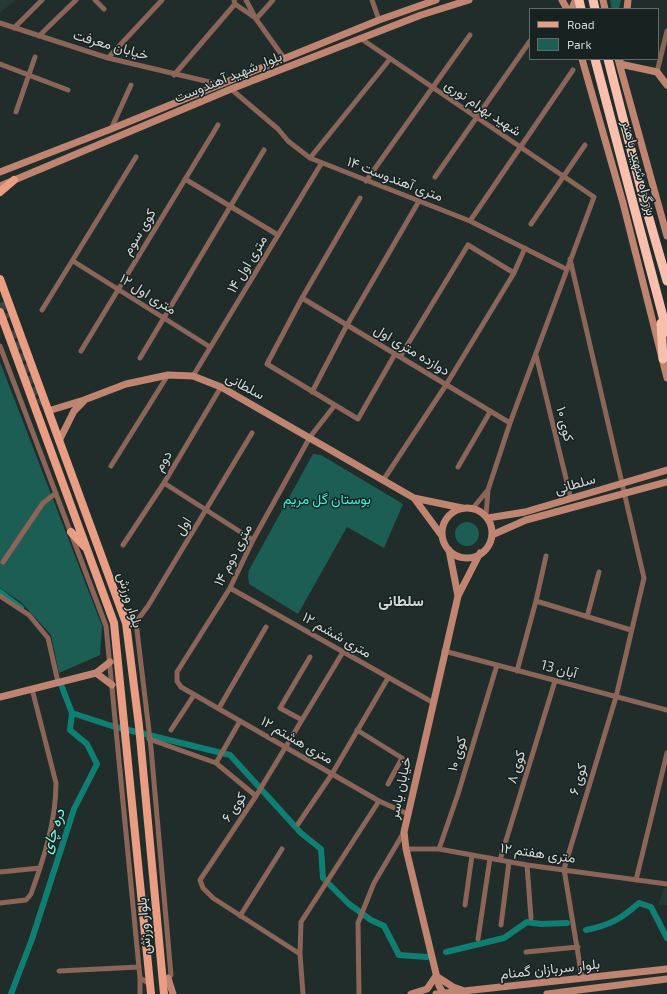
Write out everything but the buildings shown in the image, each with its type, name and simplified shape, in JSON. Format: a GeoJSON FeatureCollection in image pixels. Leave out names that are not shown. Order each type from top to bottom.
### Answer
{"type":"FeatureCollection","features":[{"type":"Feature","properties":{"kind":"highway","name":"بزرگراه شهید باهنر"},"geometry":{"type":"LineString","coordinates":[[595,60],[667,332]]}},
{"type":"Feature","properties":{"kind":"highway","name":"بزرگراه شهید باهنر"},"geometry":{"type":"LineString","coordinates":[[608,60],[667,281]]}},
{"type":"Feature","properties":{"kind":"highway"},"geometry":{"type":"LineString","coordinates":[[660,304],[663,359]]}},
{"type":"Feature","properties":{"kind":"main road","name":"بلوار شهید آهندوست"},"geometry":{"type":"LineString","coordinates":[[0,172],[112,129],[218,84],[379,20],[436,0]]}},
{"type":"Feature","properties":{"kind":"main road","name":"بلوار شهید آهندوست"},"geometry":{"type":"LineString","coordinates":[[0,186],[231,89],[421,15],[469,0]]}},
{"type":"Feature","properties":{"kind":"main road"},"geometry":{"type":"LineString","coordinates":[[572,8],[574,3],[579,0]]}},
{"type":"Feature","properties":{"kind":"main road"},"geometry":{"type":"LineString","coordinates":[[418,6],[421,15]]}},
{"type":"Feature","properties":{"kind":"main road"},"geometry":{"type":"LineString","coordinates":[[582,60],[623,203],[667,378]]}},
{"type":"Feature","properties":{"kind":"main road"},"geometry":{"type":"LineString","coordinates":[[620,61],[657,72],[666,81]]}},
{"type":"Feature","properties":{"kind":"main road"},"geometry":{"type":"LineString","coordinates":[[620,61],[667,236]]}},
{"type":"Feature","properties":{"kind":"main road"},"geometry":{"type":"LineString","coordinates":[[0,192],[14,180]]}},
{"type":"Feature","properties":{"kind":"main road"},"geometry":{"type":"LineString","coordinates":[[656,197],[667,214]]}},
{"type":"Feature","properties":{"kind":"main road","name":"بلوار ورزش"},"geometry":{"type":"LineString","coordinates":[[0,279],[126,623],[139,726],[165,981],[164,994]]}},
{"type":"Feature","properties":{"kind":"main road","name":"بلوار ورزش"},"geometry":{"type":"LineString","coordinates":[[0,312],[37,416],[89,551],[114,623],[126,727],[152,994]]}},
{"type":"Feature","properties":{"kind":"main road","name":"سلطانی"},"geometry":{"type":"LineString","coordinates":[[48,411],[84,400],[126,384],[168,375],[193,376],[221,387],[414,498]]}},
{"type":"Feature","properties":{"kind":"main road"},"geometry":{"type":"LineString","coordinates":[[59,441],[74,411],[84,400]]}},
{"type":"Feature","properties":{"kind":"main road","name":"سلطانی"},"geometry":{"type":"LineString","coordinates":[[487,516],[525,512],[623,485],[667,470]]}},
{"type":"Feature","properties":{"kind":"main road","name":"سلطانی"},"geometry":{"type":"LineString","coordinates":[[492,535],[526,520],[667,482]]}},
{"type":"Feature","properties":{"kind":"main road"},"geometry":{"type":"LineString","coordinates":[[414,498],[462,508],[473,508],[487,516],[491,526],[492,535],[490,543],[480,553],[469,558],[460,557],[446,547],[442,536],[414,498]]}},
{"type":"Feature","properties":{"kind":"main road"},"geometry":{"type":"LineString","coordinates":[[442,536],[444,522],[449,515],[462,508]]}},
{"type":"Feature","properties":{"kind":"main road"},"geometry":{"type":"LineString","coordinates":[[71,532],[89,551]]}},
{"type":"Feature","properties":{"kind":"main road","name":"خیابان یاسر"},"geometry":{"type":"LineString","coordinates":[[450,550],[458,596]]}},
{"type":"Feature","properties":{"kind":"main road","name":"خیابان یاسر"},"geometry":{"type":"LineString","coordinates":[[439,994],[439,986],[406,849],[404,832],[432,702],[458,596],[480,553]]}},
{"type":"Feature","properties":{"kind":"main road"},"geometry":{"type":"LineString","coordinates":[[0,697],[96,673],[110,662]]}},
{"type":"Feature","properties":{"kind":"main road"},"geometry":{"type":"LineString","coordinates":[[96,673],[112,685]]}},
{"type":"Feature","properties":{"kind":"main road"},"geometry":{"type":"LineString","coordinates":[[126,727],[139,726]]}},
{"type":"Feature","properties":{"kind":"main road","name":"بلوار سربازان گمنام"},"geometry":{"type":"LineString","coordinates":[[439,994],[667,969]]}},
{"type":"Feature","properties":{"kind":"main road"},"geometry":{"type":"LineString","coordinates":[[411,994],[427,989],[436,976],[453,987],[466,992]]}},
{"type":"Feature","properties":{"kind":"main road","name":"بلوار سربازان گمنام"},"geometry":{"type":"LineString","coordinates":[[547,994],[667,979]]}},
{"type":"Feature","properties":{"kind":"main road"},"geometry":{"type":"LineString","coordinates":[[151,984],[165,981],[172,994]]}},
{"type":"Feature","properties":{"kind":"street"},"geometry":{"type":"LineString","coordinates":[[14,28],[42,0]]}},
{"type":"Feature","properties":{"kind":"street"},"geometry":{"type":"LineString","coordinates":[[39,36],[76,0]]}},
{"type":"Feature","properties":{"kind":"street"},"geometry":{"type":"LineString","coordinates":[[95,0],[104,9]]}},
{"type":"Feature","properties":{"kind":"street"},"geometry":{"type":"LineString","coordinates":[[108,58],[162,0]]}},
{"type":"Feature","properties":{"kind":"street"},"geometry":{"type":"LineString","coordinates":[[246,0],[256,19],[284,58]]}},
{"type":"Feature","properties":{"kind":"street"},"geometry":{"type":"LineString","coordinates":[[256,19],[273,0]]}},
{"type":"Feature","properties":{"kind":"street"},"geometry":{"type":"LineString","coordinates":[[372,0],[379,20]]}},
{"type":"Feature","properties":{"kind":"street"},"geometry":{"type":"LineString","coordinates":[[174,75],[234,2],[256,19]]}},
{"type":"Feature","properties":{"kind":"street","name":"خیابان معرفت"},"geometry":{"type":"LineString","coordinates":[[0,23],[108,58],[174,75],[218,84]]}},
{"type":"Feature","properties":{"kind":"street"},"geometry":{"type":"LineString","coordinates":[[657,72],[667,31]]}},
{"type":"Feature","properties":{"kind":"street"},"geometry":{"type":"LineString","coordinates":[[366,181],[434,88],[470,35]]}},
{"type":"Feature","properties":{"kind":"street","name":"شهید بهرام نوری"},"geometry":{"type":"LineString","coordinates":[[360,38],[594,197],[570,259]]}},
{"type":"Feature","properties":{"kind":"street"},"geometry":{"type":"LineString","coordinates":[[435,177],[529,42]]}},
{"type":"Feature","properties":{"kind":"street"},"geometry":{"type":"LineString","coordinates":[[16,112],[35,57]]}},
{"type":"Feature","properties":{"kind":"street"},"geometry":{"type":"LineString","coordinates":[[310,158],[390,59]]}},
{"type":"Feature","properties":{"kind":"street"},"geometry":{"type":"LineString","coordinates":[[0,64],[68,90]]}},
{"type":"Feature","properties":{"kind":"street"},"geometry":{"type":"LineString","coordinates":[[470,221],[573,70]]}},
{"type":"Feature","properties":{"kind":"street"},"geometry":{"type":"LineString","coordinates":[[112,129],[131,85]]}},
{"type":"Feature","properties":{"kind":"street","name":"۱۴ متری آهندوست"},"geometry":{"type":"LineString","coordinates":[[231,89],[278,129],[288,141],[310,158],[321,164],[470,221],[566,269]]}},
{"type":"Feature","properties":{"kind":"street","name":"کوی سوم"},"geometry":{"type":"LineString","coordinates":[[81,351],[218,125]]}},
{"type":"Feature","properties":{"kind":"street"},"geometry":{"type":"LineString","coordinates":[[531,224],[585,145]]}},
{"type":"Feature","properties":{"kind":"street"},"geometry":{"type":"LineString","coordinates":[[140,358],[264,150]]}},
{"type":"Feature","properties":{"kind":"street"},"geometry":{"type":"LineString","coordinates":[[42,310],[136,157]]}},
{"type":"Feature","properties":{"kind":"street","name":"۱۴ متری اول"},"geometry":{"type":"LineString","coordinates":[[193,376],[321,164]]}},
{"type":"Feature","properties":{"kind":"street"},"geometry":{"type":"LineString","coordinates":[[185,179],[278,235]]}},
{"type":"Feature","properties":{"kind":"street"},"geometry":{"type":"LineString","coordinates":[[360,198],[302,298],[267,364],[358,419],[397,355],[468,245],[514,273]]}},
{"type":"Feature","properties":{"kind":"street"},"geometry":{"type":"LineString","coordinates":[[312,392],[347,325],[419,201]]}},
{"type":"Feature","properties":{"kind":"street"},"geometry":{"type":"LineString","coordinates":[[384,480],[446,385],[514,273],[525,248]]}},
{"type":"Feature","properties":{"kind":"street"},"geometry":{"type":"LineString","coordinates":[[487,516],[488,490],[510,424],[570,259]]}},
{"type":"Feature","properties":{"kind":"street"},"geometry":{"type":"LineString","coordinates":[[570,259],[623,485]]}},
{"type":"Feature","properties":{"kind":"street","name":"۱۲ متری اول"},"geometry":{"type":"LineString","coordinates":[[73,261],[210,347]]}},
{"type":"Feature","properties":{"kind":"street","name":"دوازده متری اول"},"geometry":{"type":"LineString","coordinates":[[302,298],[510,424]]}},
{"type":"Feature","properties":{"kind":"street"},"geometry":{"type":"LineString","coordinates":[[0,346],[30,421],[106,626],[118,738],[140,978],[140,994]]}},
{"type":"Feature","properties":{"kind":"street","name":"کوی ۱۰"},"geometry":{"type":"LineString","coordinates":[[535,354],[571,499]]}},
{"type":"Feature","properties":{"kind":"street"},"geometry":{"type":"LineString","coordinates":[[110,466],[168,375]]}},
{"type":"Feature","properties":{"kind":"street","name":"دوم"},"geometry":{"type":"LineString","coordinates":[[123,545],[164,483],[221,387]]}},
{"type":"Feature","properties":{"kind":"street","name":"۱۴ متری دوم"},"geometry":{"type":"LineString","coordinates":[[177,681],[177,672],[230,588],[254,540],[310,437],[335,405]]}},
{"type":"Feature","properties":{"kind":"street"},"geometry":{"type":"LineString","coordinates":[[458,467],[490,412]]}},
{"type":"Feature","properties":{"kind":"street"},"geometry":{"type":"LineString","coordinates":[[30,421],[37,416]]}},
{"type":"Feature","properties":{"kind":"street","name":"اول"},"geometry":{"type":"LineString","coordinates":[[136,622],[148,606],[252,433]]}},
{"type":"Feature","properties":{"kind":"street"},"geometry":{"type":"LineString","coordinates":[[164,483],[254,540]]}},
{"type":"Feature","properties":{"kind":"street","name":"کوی ۶"},"geometry":{"type":"LineString","coordinates":[[564,869],[616,697],[644,578],[623,485]]}},
{"type":"Feature","properties":{"kind":"street"},"geometry":{"type":"LineString","coordinates":[[473,508],[488,490]]}},
{"type":"Feature","properties":{"kind":"street"},"geometry":{"type":"LineString","coordinates":[[3,562],[43,503],[56,493]]}},
{"type":"Feature","properties":{"kind":"street"},"geometry":{"type":"LineString","coordinates":[[517,671],[536,601],[546,556]]}},
{"type":"Feature","properties":{"kind":"street"},"geometry":{"type":"LineString","coordinates":[[587,617],[600,572]]}},
{"type":"Feature","properties":{"kind":"street","name":"۱۲ متری ششم"},"geometry":{"type":"LineString","coordinates":[[230,588],[432,702]]}},
{"type":"Feature","properties":{"kind":"street"},"geometry":{"type":"LineString","coordinates":[[0,596],[29,615],[48,638],[58,682]]}},
{"type":"Feature","properties":{"kind":"street"},"geometry":{"type":"LineString","coordinates":[[536,601],[631,630]]}},
{"type":"Feature","properties":{"kind":"street"},"geometry":{"type":"LineString","coordinates":[[126,623],[136,622],[151,748],[171,974],[165,981]]}},
{"type":"Feature","properties":{"kind":"street"},"geometry":{"type":"LineString","coordinates":[[219,708],[266,627]]}},
{"type":"Feature","properties":{"kind":"street","name":"13 آبان"},"geometry":{"type":"LineString","coordinates":[[444,651],[667,710]]}},
{"type":"Feature","properties":{"kind":"street","name":"کوی ۶"},"geometry":{"type":"LineString","coordinates":[[240,916],[202,888],[200,880],[256,796],[342,652]]}},
{"type":"Feature","properties":{"kind":"street"},"geometry":{"type":"LineString","coordinates":[[302,720],[280,708],[310,657]]}},
{"type":"Feature","properties":{"kind":"street","name":"کوی ۱۰"},"geometry":{"type":"LineString","coordinates":[[439,848],[458,794],[497,665]]}},
{"type":"Feature","properties":{"kind":"street"},"geometry":{"type":"LineString","coordinates":[[298,824],[332,774],[388,678]]}},
{"type":"Feature","properties":{"kind":"street","name":"۱۲ متری هشتم"},"geometry":{"type":"LineString","coordinates":[[177,681],[180,687],[379,801],[408,814]]}},
{"type":"Feature","properties":{"kind":"street","name":"کوی ۸"},"geometry":{"type":"LineString","coordinates":[[500,860],[555,681]]}},
{"type":"Feature","properties":{"kind":"street"},"geometry":{"type":"LineString","coordinates":[[0,903],[26,900],[31,894],[49,838],[56,798],[56,783],[32,689]]}},
{"type":"Feature","properties":{"kind":"street"},"geometry":{"type":"LineString","coordinates":[[171,730],[194,695]]}},
{"type":"Feature","properties":{"kind":"street"},"geometry":{"type":"LineString","coordinates":[[216,763],[240,721]]}},
{"type":"Feature","properties":{"kind":"street"},"geometry":{"type":"LineString","coordinates":[[357,730],[402,758],[388,784]]}},
{"type":"Feature","properties":{"kind":"street"},"geometry":{"type":"LineString","coordinates":[[149,739],[216,763],[256,796]]}},
{"type":"Feature","properties":{"kind":"street"},"geometry":{"type":"LineString","coordinates":[[636,880],[667,753]]}},
{"type":"Feature","properties":{"kind":"street"},"geometry":{"type":"LineString","coordinates":[[303,994],[300,954],[300,922],[379,801]]}},
{"type":"Feature","properties":{"kind":"street"},"geometry":{"type":"LineString","coordinates":[[359,994],[358,923],[374,883],[404,832]]}},
{"type":"Feature","properties":{"kind":"street","name":"۱۲ متری هفتم"},"geometry":{"type":"LineString","coordinates":[[406,849],[439,848],[527,865],[667,884]]}},
{"type":"Feature","properties":{"kind":"street"},"geometry":{"type":"LineString","coordinates":[[282,849],[240,916],[300,954]]}},
{"type":"Feature","properties":{"kind":"street"},"geometry":{"type":"LineString","coordinates":[[465,905],[472,855]]}},
{"type":"Feature","properties":{"kind":"street"},"geometry":{"type":"LineString","coordinates":[[478,939],[490,858]]}},
{"type":"Feature","properties":{"kind":"street"},"geometry":{"type":"LineString","coordinates":[[501,925],[509,862]]}},
{"type":"Feature","properties":{"kind":"street"},"geometry":{"type":"LineString","coordinates":[[527,865],[531,918]]}},
{"type":"Feature","properties":{"kind":"street"},"geometry":{"type":"LineString","coordinates":[[0,872],[40,868]]}},
{"type":"Feature","properties":{"kind":"street"},"geometry":{"type":"LineString","coordinates":[[564,869],[582,978]]}},
{"type":"Feature","properties":{"kind":"street"},"geometry":{"type":"LineString","coordinates":[[526,952],[578,947]]}},
{"type":"Feature","properties":{"kind":"street"},"geometry":{"type":"LineString","coordinates":[[59,971],[139,967]]}},
{"type":"Feature","properties":{"kind":"street"},"geometry":{"type":"LineString","coordinates":[[140,978],[151,984]]}},
{"type":"Feature","properties":{"kind":"shaded area"},"geometry":{"type":"Polygon","coordinates":[[[0,0],[16,0],[0,13],[0,0]]]}},
{"type":"Feature","properties":{"kind":"shaded area"},"geometry":{"type":"Polygon","coordinates":[[[664,888],[667,888],[667,905],[658,905],[664,888]]]}},
{"type":"Feature","properties":{"kind":"green space"},"geometry":{"type":"Polygon","coordinates":[[[610,0],[621,0],[619,8],[612,8],[610,0]]]}},
{"type":"Feature","properties":{"kind":"green space"},"geometry":{"type":"Polygon","coordinates":[[[0,362],[102,626],[100,655],[59,673],[51,635],[21,602],[0,588],[0,362]]]}},
{"type":"Feature","properties":{"kind":"green space","name":"بوستان گل مریم"},"geometry":{"type":"Polygon","coordinates":[[[313,454],[321,455],[403,504],[384,548],[347,527],[298,614],[249,584],[248,576],[249,570],[313,454]]]}},
{"type":"Feature","properties":{"kind":"green space"},"geometry":{"type":"Polygon","coordinates":[[[462,522],[472,522],[479,529],[479,539],[472,546],[462,546],[455,539],[455,529],[462,522]]]}},
{"type":"Feature","properties":{"kind":"waterway","name":"دره چای"},"geometry":{"type":"LineString","coordinates":[[0,592],[21,608]]}},
{"type":"Feature","properties":{"kind":"waterway","name":"دره چای"},"geometry":{"type":"LineString","coordinates":[[11,994],[32,939],[74,809],[97,764],[87,744],[70,730],[72,713],[62,687]]}},
{"type":"Feature","properties":{"kind":"waterway"},"geometry":{"type":"LineString","coordinates":[[72,713],[112,726],[230,755],[301,833],[321,849],[323,878],[349,904],[371,920],[384,926],[399,955],[427,957]]}},
{"type":"Feature","properties":{"kind":"waterway"},"geometry":{"type":"LineString","coordinates":[[586,930],[615,921],[639,903],[651,907],[667,938]]}},
{"type":"Feature","properties":{"kind":"waterway"},"geometry":{"type":"LineString","coordinates":[[446,952],[504,938],[527,922],[541,924],[567,923]]}},
{"type":"Feature","properties":{"kind":"tunnel"},"geometry":{"type":"LineString","coordinates":[[0,303],[6,319]]}},
{"type":"Feature","properties":{"kind":"tunnel"},"geometry":{"type":"LineString","coordinates":[[15,330],[37,394],[45,404]]}},
{"type":"Feature","properties":{"kind":"district","name":"سلطانی"},"geometry":{"type":"Point","coordinates":[401,601]}}]}
